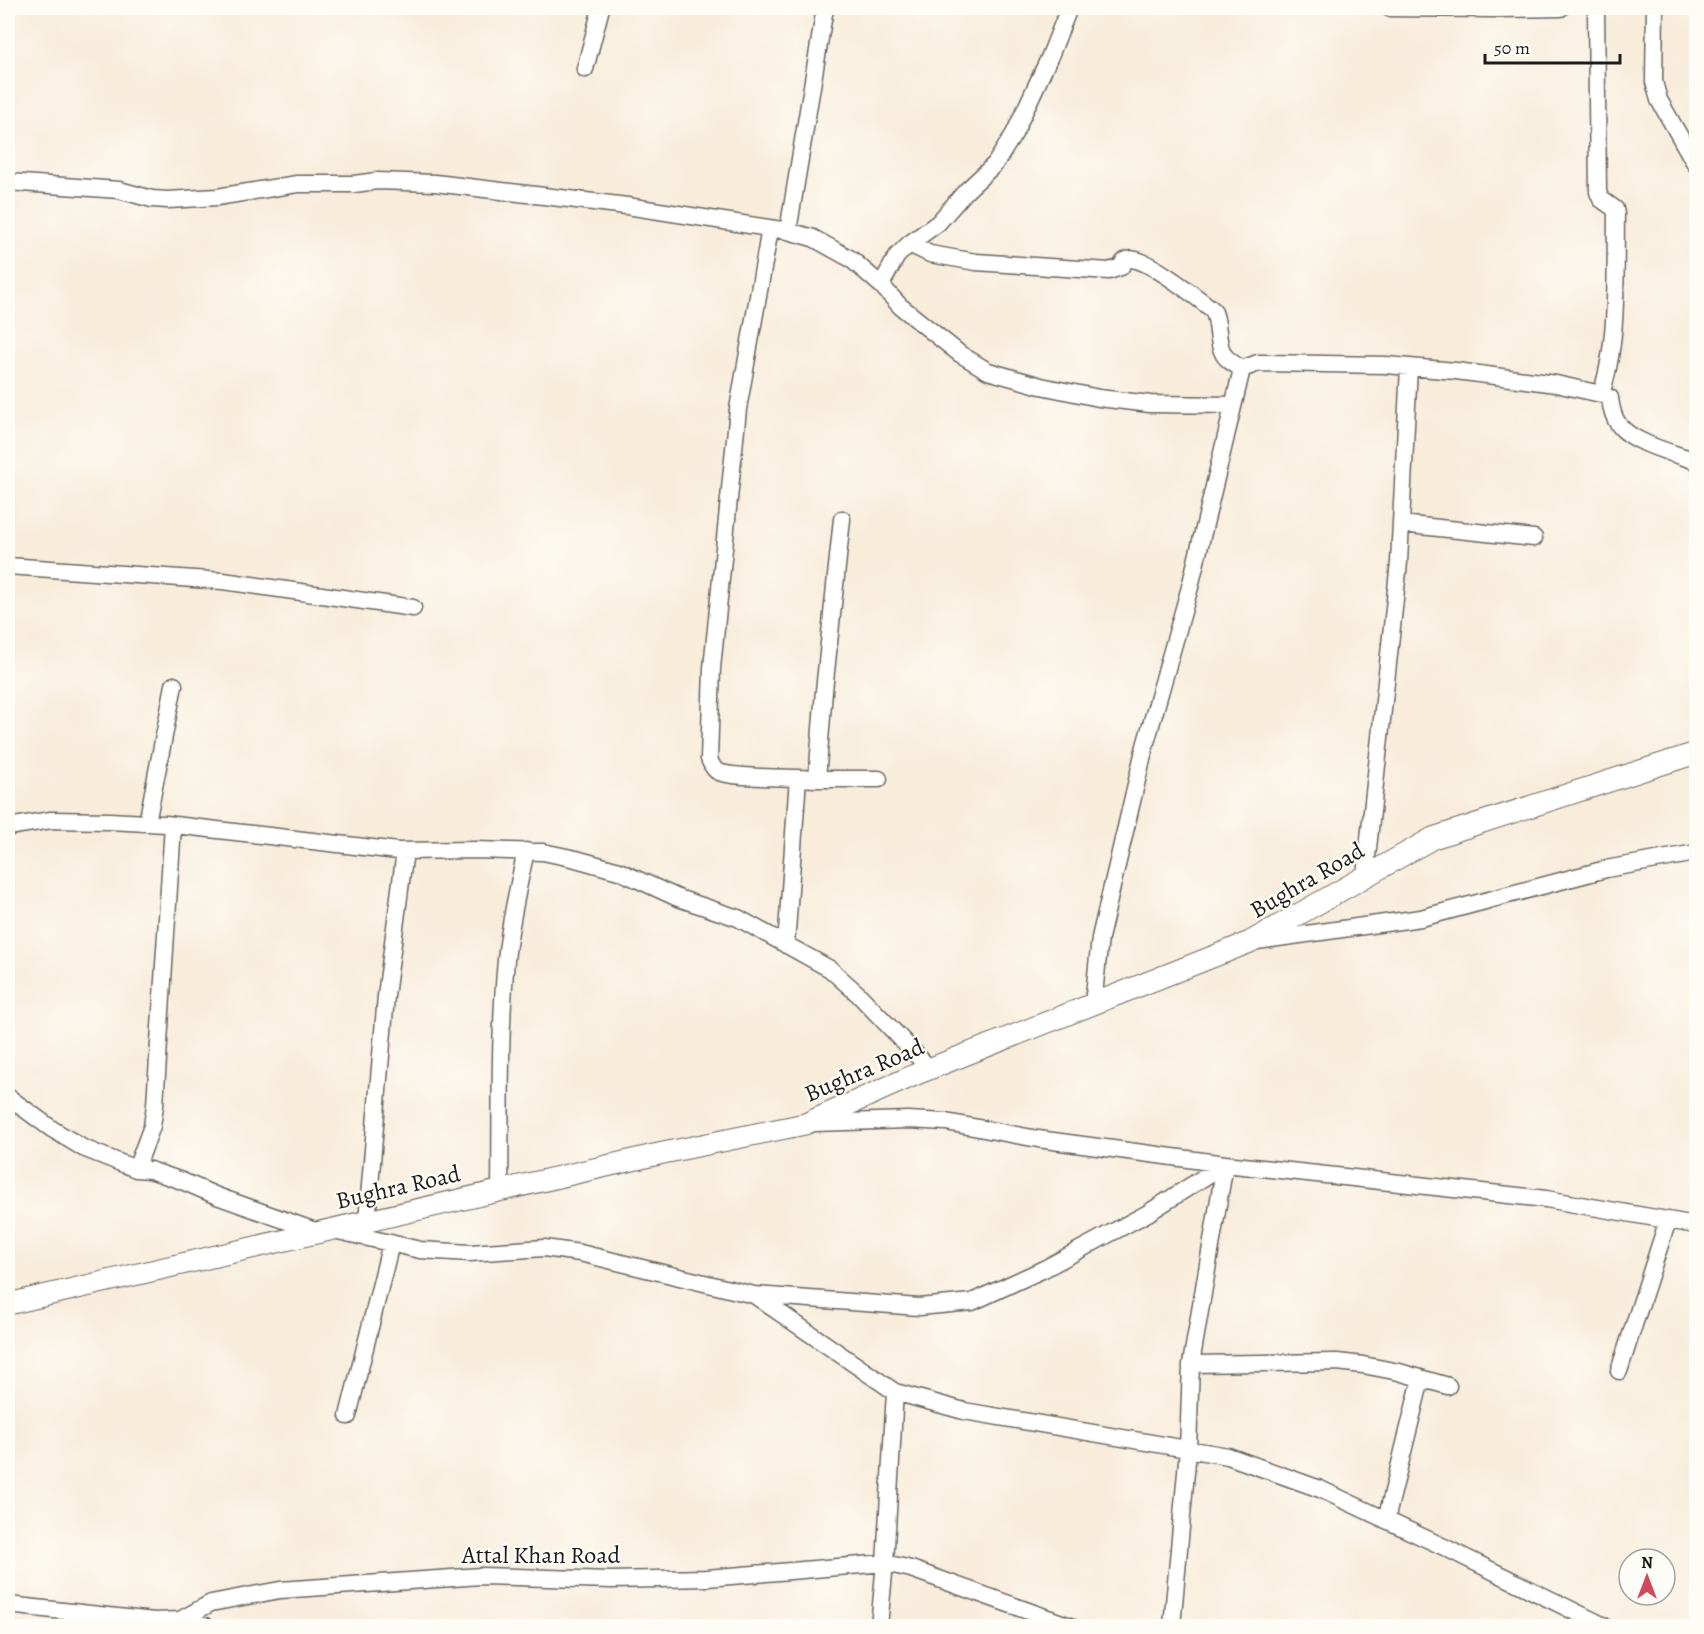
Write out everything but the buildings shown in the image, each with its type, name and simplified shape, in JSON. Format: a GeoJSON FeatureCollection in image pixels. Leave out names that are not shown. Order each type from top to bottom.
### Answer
{"type":"FeatureCollection","features":[{"type":"Feature","properties":{"kind":"street"},"geometry":{"type":"LineString","coordinates":[[585,69],[601,8]]}},
{"type":"Feature","properties":{"kind":"street"},"geometry":{"type":"LineString","coordinates":[[788,231],[825,8]]}},
{"type":"Feature","properties":{"kind":"street"},"geometry":{"type":"LineString","coordinates":[[881,285],[897,256],[909,244],[938,223],[966,191],[995,164],[1014,134],[1069,8]]}},
{"type":"Feature","properties":{"kind":"street"},"geometry":{"type":"LineString","coordinates":[[1389,8],[1561,8]]}},
{"type":"Feature","properties":{"kind":"street"},"geometry":{"type":"LineString","coordinates":[[1596,8],[1598,192],[1600,200],[1615,209],[1616,214],[1614,313],[1607,375],[1600,394]]}},
{"type":"Feature","properties":{"kind":"street"},"geometry":{"type":"LineString","coordinates":[[1655,8],[1654,82],[1659,100],[1696,165]]}},
{"type":"Feature","properties":{"kind":"street"},"geometry":{"type":"LineString","coordinates":[[8,182],[119,190],[152,200],[217,197],[297,184],[435,183],[627,206],[788,231],[813,238],[851,259],[881,285],[900,306],[960,354],[988,371],[1099,398],[1150,404],[1233,405]]}},
{"type":"Feature","properties":{"kind":"street"},"geometry":{"type":"LineString","coordinates":[[770,229],[738,409],[712,668],[709,759],[718,772],[730,775],[879,779]]}},
{"type":"Feature","properties":{"kind":"street"},"geometry":{"type":"LineString","coordinates":[[909,244],[930,254],[1015,266],[1109,271],[1121,267],[1128,259],[1139,260],[1154,267],[1213,310],[1217,318],[1223,354],[1242,369]]}},
{"type":"Feature","properties":{"kind":"street"},"geometry":{"type":"LineString","coordinates":[[1242,369],[1258,363],[1386,365],[1456,370],[1556,384],[1600,394],[1610,399],[1613,415],[1619,426],[1627,433],[1655,447],[1696,461]]}},
{"type":"Feature","properties":{"kind":"street"},"geometry":{"type":"LineString","coordinates":[[1365,876],[1399,562],[1409,367]]}},
{"type":"Feature","properties":{"kind":"street"},"geometry":{"type":"LineString","coordinates":[[1093,1004],[1100,938],[1145,746],[1190,587],[1242,369]]}},
{"type":"Feature","properties":{"kind":"street"},"geometry":{"type":"LineString","coordinates":[[817,779],[842,519]]}},
{"type":"Feature","properties":{"kind":"street"},"geometry":{"type":"LineString","coordinates":[[1401,524],[1534,538]]}},
{"type":"Feature","properties":{"kind":"street"},"geometry":{"type":"LineString","coordinates":[[8,566],[223,581],[413,608]]}},
{"type":"Feature","properties":{"kind":"street"},"geometry":{"type":"LineString","coordinates":[[147,823],[174,685]]}},
{"type":"Feature","properties":{"kind":"street","name":"Bughra Road"},"geometry":{"type":"LineString","coordinates":[[8,1304],[663,1153],[805,1124],[930,1069],[1250,942],[1433,838],[1696,753]]}},
{"type":"Feature","properties":{"kind":"street"},"geometry":{"type":"LineString","coordinates":[[786,945],[798,778]]}},
{"type":"Feature","properties":{"kind":"street"},"geometry":{"type":"LineString","coordinates":[[8,827],[51,820],[109,820],[405,851],[543,852],[619,871],[678,898],[738,918],[830,969],[870,1006],[930,1069]]}},
{"type":"Feature","properties":{"kind":"street"},"geometry":{"type":"LineString","coordinates":[[136,1169],[152,1126],[155,1105],[173,825]]}},
{"type":"Feature","properties":{"kind":"street"},"geometry":{"type":"LineString","coordinates":[[367,1221],[386,996],[405,851]]}},
{"type":"Feature","properties":{"kind":"street"},"geometry":{"type":"LineString","coordinates":[[500,1190],[501,1027],[513,907],[526,851]]}},
{"type":"Feature","properties":{"kind":"street"},"geometry":{"type":"LineString","coordinates":[[1250,942],[1421,918],[1606,869],[1696,853]]}},
{"type":"Feature","properties":{"kind":"street"},"geometry":{"type":"LineString","coordinates":[[8,1097],[83,1148],[136,1169],[150,1170],[217,1196],[324,1231],[420,1250],[470,1253],[544,1248],[580,1253],[754,1295],[920,1307],[972,1302],[1044,1269],[1148,1213],[1225,1164]]}},
{"type":"Feature","properties":{"kind":"street"},"geometry":{"type":"LineString","coordinates":[[805,1124],[908,1120],[946,1122],[1038,1139],[1225,1164],[1546,1199],[1696,1225]]}},
{"type":"Feature","properties":{"kind":"street"},"geometry":{"type":"LineString","coordinates":[[1172,1626],[1188,1450],[1191,1364],[1225,1164]]}},
{"type":"Feature","properties":{"kind":"street"},"geometry":{"type":"LineString","coordinates":[[1619,1371],[1668,1220]]}},
{"type":"Feature","properties":{"kind":"street"},"geometry":{"type":"LineString","coordinates":[[348,1416],[391,1243]]}},
{"type":"Feature","properties":{"kind":"street"},"geometry":{"type":"LineString","coordinates":[[754,1295],[895,1392],[964,1411],[1228,1456],[1320,1489],[1604,1626]]}},
{"type":"Feature","properties":{"kind":"street"},"geometry":{"type":"LineString","coordinates":[[1191,1364],[1337,1362],[1375,1368],[1448,1386]]}},
{"type":"Feature","properties":{"kind":"street"},"geometry":{"type":"LineString","coordinates":[[1386,1520],[1421,1378]]}},
{"type":"Feature","properties":{"kind":"street"},"geometry":{"type":"LineString","coordinates":[[879,1626],[895,1392]]}},
{"type":"Feature","properties":{"kind":"street","name":"Attal Khan Road"},"geometry":{"type":"LineString","coordinates":[[8,1605],[154,1622],[181,1621],[211,1603],[280,1590],[481,1576],[611,1580],[708,1578],[885,1563],[911,1569],[1070,1626]]}},
{"type":"Feature","properties":{"kind":"street"},"geometry":{"type":"LineString","coordinates":[[181,1621],[206,1626]]}}]}
